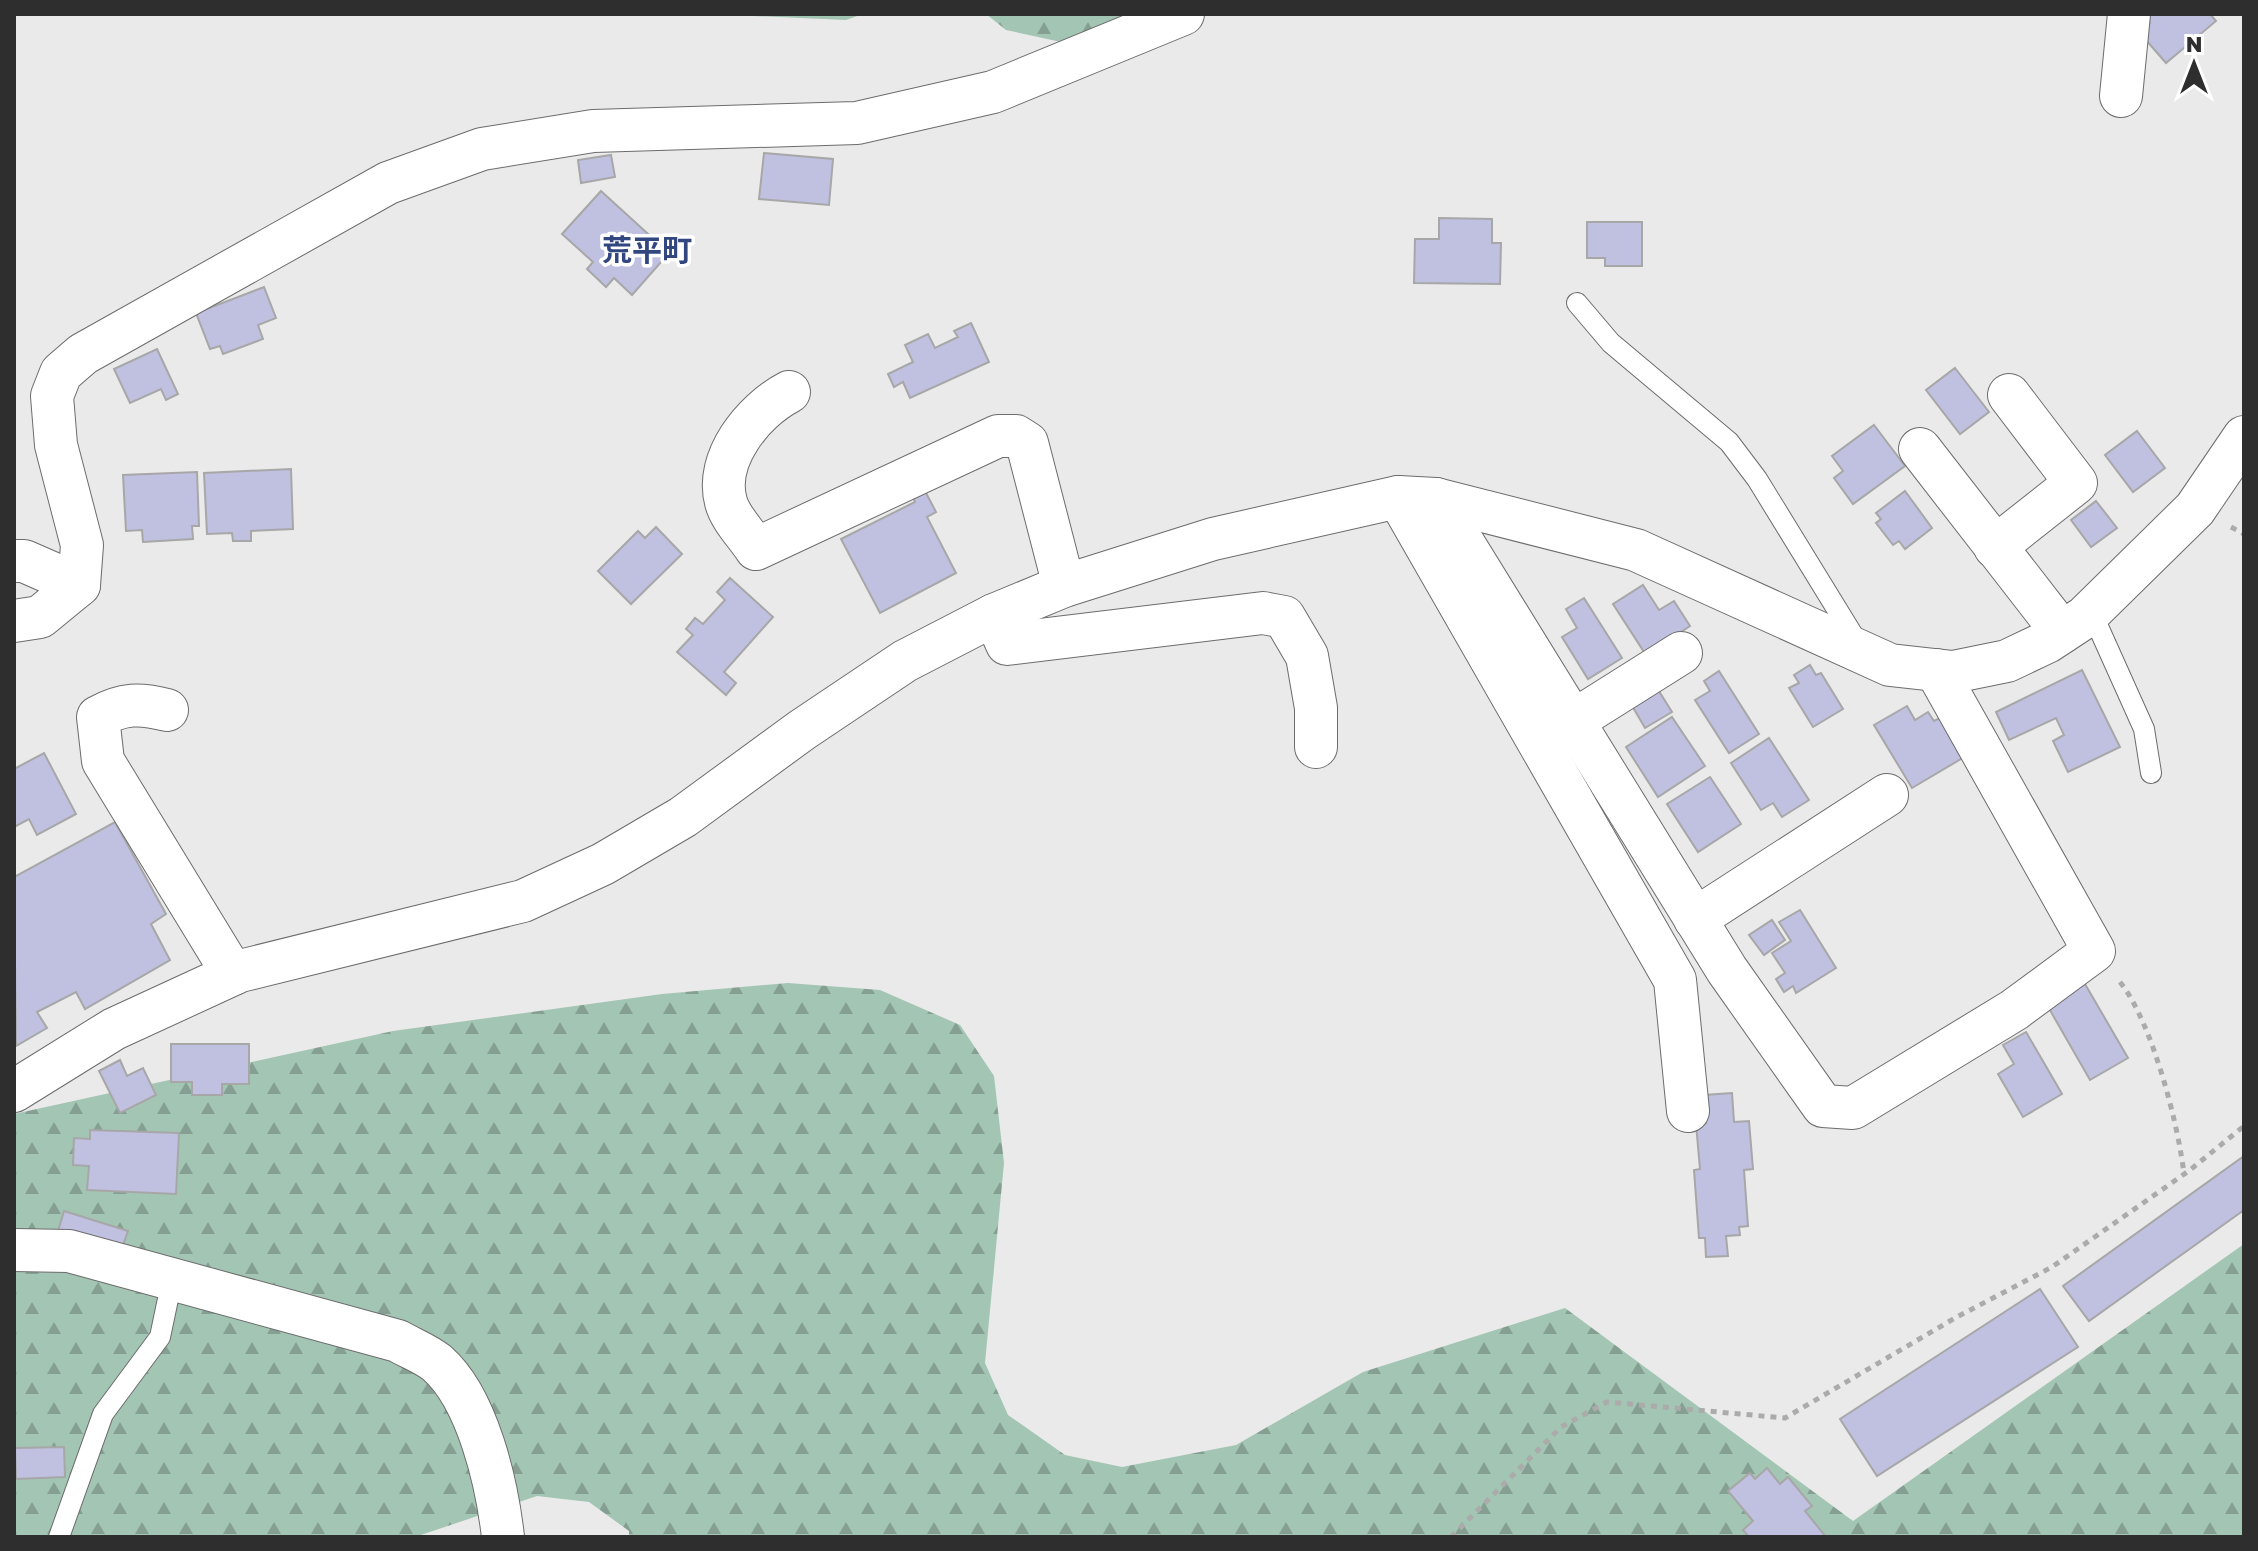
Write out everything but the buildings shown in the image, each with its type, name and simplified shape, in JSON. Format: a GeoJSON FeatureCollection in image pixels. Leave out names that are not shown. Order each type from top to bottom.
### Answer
{"type":"FeatureCollection","features":[{"type":"Feature","properties":{"kind":"street"},"geometry":{"type":"LineString","coordinates":[[14,621],[40,617],[79,585],[82,545],[56,445],[52,396],[61,373],[83,354],[388,183],[482,149],[593,131],[857,123],[993,92],[1183,14]]}},
{"type":"Feature","properties":{"kind":"street"},"geometry":{"type":"LineString","coordinates":[[2121,96],[2129,14]]}},
{"type":"Feature","properties":{"kind":"street"},"geometry":{"type":"LineString","coordinates":[[789,392],[775,400],[739,439],[724,468],[726,503],[756,549],[998,436],[1016,436],[1027,443],[1064,586]]}},
{"type":"Feature","properties":{"kind":"street"},"geometry":{"type":"LineString","coordinates":[[1995,547],[2076,483],[2009,395]]}},
{"type":"Feature","properties":{"kind":"street"},"geometry":{"type":"LineString","coordinates":[[14,1091],[114,1029],[233,974],[523,901],[603,864],[683,817],[802,730],[905,661],[994,615],[1064,586],[1213,539],[1417,498],[1636,550],[1890,665],[1953,672],[2007,661],[2077,622],[2195,509],[2244,437]]}},
{"type":"Feature","properties":{"kind":"street"},"geometry":{"type":"LineString","coordinates":[[1920,449],[1995,547],[2077,622]]}},
{"type":"Feature","properties":{"kind":"street"},"geometry":{"type":"LineString","coordinates":[[1417,498],[1573,721],[1695,919],[1823,1106],[1853,1108],[2014,1010],[2094,951],[1936,670]]}},
{"type":"Feature","properties":{"kind":"street"},"geometry":{"type":"LineString","coordinates":[[1417,498],[1675,980],[1688,1111]]}},
{"type":"Feature","properties":{"kind":"street"},"geometry":{"type":"LineString","coordinates":[[14,561],[24,561],[79,585]]}},
{"type":"Feature","properties":{"kind":"street"},"geometry":{"type":"LineString","coordinates":[[994,615],[1007,644],[1263,613],[1284,617],[1307,656],[1316,708],[1316,747]]}},
{"type":"Feature","properties":{"kind":"street"},"geometry":{"type":"LineString","coordinates":[[1573,721],[1681,653]]}},
{"type":"Feature","properties":{"kind":"street"},"geometry":{"type":"LineString","coordinates":[[167,710],[140,703],[116,707],[98,717],[103,761],[233,974]]}},
{"type":"Feature","properties":{"kind":"street"},"geometry":{"type":"LineString","coordinates":[[1695,919],[1887,795]]}},
{"type":"Feature","properties":{"kind":"street"},"geometry":{"type":"LineString","coordinates":[[14,1250],[69,1251],[398,1341],[436,1362],[465,1396],[485,1454],[503,1537]]}},
{"type":"Feature","properties":{"kind":"lane"},"geometry":{"type":"LineString","coordinates":[[1577,303],[1611,343],[1729,442],[1757,479],[1865,654]]}},
{"type":"Feature","properties":{"kind":"lane"},"geometry":{"type":"LineString","coordinates":[[2077,622],[2144,729],[2151,773]]}},
{"type":"Feature","properties":{"kind":"lane"},"geometry":{"type":"LineString","coordinates":[[59,1537],[103,1414],[160,1337],[172,1280]]}},
{"type":"Feature","properties":{"kind":"path"},"geometry":{"type":"LineString","coordinates":[[2094,951],[2124,988],[2149,1040],[2178,1123],[2184,1174]]}},
{"type":"Feature","properties":{"kind":"path"},"geometry":{"type":"LineString","coordinates":[[1451,1537],[1561,1427],[1607,1402],[1785,1418],[1955,1318],[2052,1267],[2184,1174],[2244,1126]]}},
{"type":"Feature","properties":{"kind":"green space"},"geometry":{"type":"Polygon","coordinates":[[[708,14],[863,14],[846,20],[708,14]]]}},
{"type":"Feature","properties":{"kind":"green space"},"geometry":{"type":"Polygon","coordinates":[[[986,14],[1208,14],[1112,53],[1006,30],[986,14]]]}},
{"type":"Feature","properties":{"kind":"green space"},"geometry":{"type":"Polygon","coordinates":[[[788,983],[880,990],[960,1025],[994,1076],[1004,1163],[985,1363],[1008,1415],[1065,1455],[1122,1467],[1236,1445],[1363,1372],[1565,1308],[1853,1521],[2244,1244],[2244,1537],[629,1537],[629,1531],[589,1502],[537,1496],[415,1537],[14,1537],[14,1114],[393,1031],[662,994],[788,983]]]}},
{"type":"Feature","properties":{"kind":"district","name":"荒平町"},"geometry":{"type":"Point","coordinates":[647,251]}}]}
